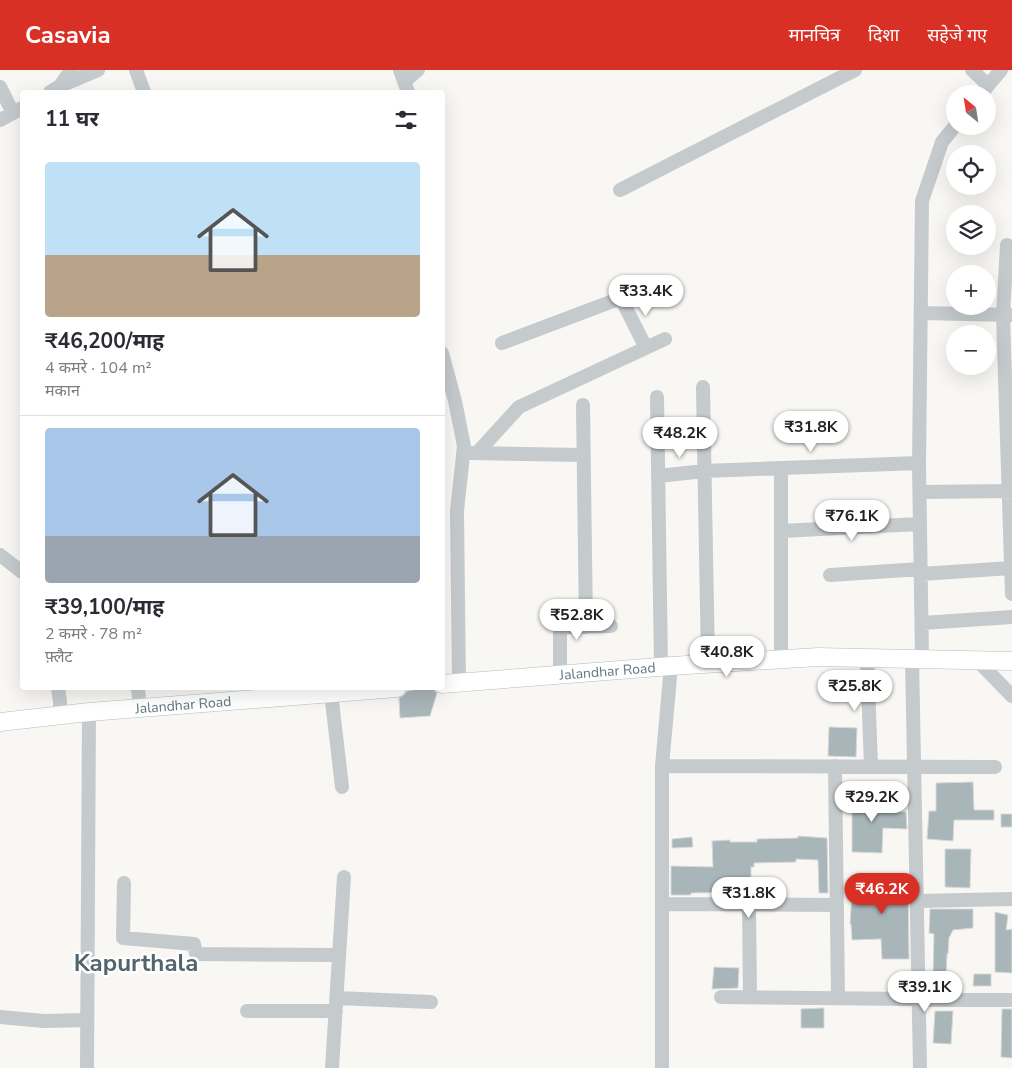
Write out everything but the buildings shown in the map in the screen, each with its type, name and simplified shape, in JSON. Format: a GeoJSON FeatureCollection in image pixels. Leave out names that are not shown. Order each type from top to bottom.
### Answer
{"type":"FeatureCollection","features":[{"type":"Feature","properties":{"kind":"main road","name":"Jalandhar Road"},"geometry":{"type":"LineString","coordinates":[[451,683],[708,663],[818,657],[1012,661]]}},
{"type":"Feature","properties":{"kind":"main road","name":"Jalandhar Road"},"geometry":{"type":"LineString","coordinates":[[0,722],[89,712],[371,690]]}},
{"type":"Feature","properties":{"kind":"street"},"geometry":{"type":"LineString","coordinates":[[55,90],[71,70]]}},
{"type":"Feature","properties":{"kind":"street"},"geometry":{"type":"LineString","coordinates":[[55,90],[98,70]]}},
{"type":"Feature","properties":{"kind":"street"},"geometry":{"type":"LineString","coordinates":[[136,70],[143,90]]}},
{"type":"Feature","properties":{"kind":"street"},"geometry":{"type":"LineString","coordinates":[[404,82],[418,70]]}},
{"type":"Feature","properties":{"kind":"street"},"geometry":{"type":"LineString","coordinates":[[620,190],[855,70]]}},
{"type":"Feature","properties":{"kind":"street"},"geometry":{"type":"LineString","coordinates":[[972,70],[982,85]]}},
{"type":"Feature","properties":{"kind":"street"},"geometry":{"type":"LineString","coordinates":[[989,85],[1001,70]]}},
{"type":"Feature","properties":{"kind":"street"},"geometry":{"type":"LineString","coordinates":[[0,87],[18,110],[0,120]]}},
{"type":"Feature","properties":{"kind":"street"},"geometry":{"type":"LineString","coordinates":[[920,1068],[915,766],[917,659],[922,623],[920,463],[922,201],[942,142],[948,135]]}},
{"type":"Feature","properties":{"kind":"street"},"geometry":{"type":"LineString","coordinates":[[1007,245],[1012,594]]}},
{"type":"Feature","properties":{"kind":"street"},"geometry":{"type":"LineString","coordinates":[[502,343],[621,298],[644,285]]}},
{"type":"Feature","properties":{"kind":"street"},"geometry":{"type":"LineString","coordinates":[[621,298],[646,348]]}},
{"type":"Feature","properties":{"kind":"street"},"geometry":{"type":"LineString","coordinates":[[921,313],[1007,315]]}},
{"type":"Feature","properties":{"kind":"street"},"geometry":{"type":"LineString","coordinates":[[477,453],[519,407],[665,339]]}},
{"type":"Feature","properties":{"kind":"street"},"geometry":{"type":"LineString","coordinates":[[445,364],[464,446],[457,510],[451,683]]}},
{"type":"Feature","properties":{"kind":"street"},"geometry":{"type":"LineString","coordinates":[[703,387],[708,663]]}},
{"type":"Feature","properties":{"kind":"street"},"geometry":{"type":"LineString","coordinates":[[657,397],[658,476],[666,666],[662,766],[662,1068]]}},
{"type":"Feature","properties":{"kind":"street"},"geometry":{"type":"LineString","coordinates":[[582,405],[586,627]]}},
{"type":"Feature","properties":{"kind":"street"},"geometry":{"type":"LineString","coordinates":[[463,453],[583,455]]}},
{"type":"Feature","properties":{"kind":"street"},"geometry":{"type":"LineString","coordinates":[[658,476],[781,468],[920,463]]}},
{"type":"Feature","properties":{"kind":"street"},"geometry":{"type":"LineString","coordinates":[[781,468],[781,659]]}},
{"type":"Feature","properties":{"kind":"street"},"geometry":{"type":"LineString","coordinates":[[920,492],[1010,491]]}},
{"type":"Feature","properties":{"kind":"street"},"geometry":{"type":"LineString","coordinates":[[781,532],[920,524]]}},
{"type":"Feature","properties":{"kind":"street"},"geometry":{"type":"LineString","coordinates":[[10,558],[20,570]]}},
{"type":"Feature","properties":{"kind":"street"},"geometry":{"type":"LineString","coordinates":[[830,575],[1011,568]]}},
{"type":"Feature","properties":{"kind":"street"},"geometry":{"type":"LineString","coordinates":[[922,623],[1012,617]]}},
{"type":"Feature","properties":{"kind":"street"},"geometry":{"type":"LineString","coordinates":[[560,675],[560,627],[611,626]]}},
{"type":"Feature","properties":{"kind":"street"},"geometry":{"type":"LineString","coordinates":[[867,658],[871,766]]}},
{"type":"Feature","properties":{"kind":"street"},"geometry":{"type":"LineString","coordinates":[[977,660],[1012,696]]}},
{"type":"Feature","properties":{"kind":"street"},"geometry":{"type":"LineString","coordinates":[[58,690],[60,715]]}},
{"type":"Feature","properties":{"kind":"street"},"geometry":{"type":"LineString","coordinates":[[138,690],[140,708]]}},
{"type":"Feature","properties":{"kind":"street"},"geometry":{"type":"LineString","coordinates":[[331,693],[342,787]]}},
{"type":"Feature","properties":{"kind":"street"},"geometry":{"type":"LineString","coordinates":[[87,1068],[89,712]]}},
{"type":"Feature","properties":{"kind":"street"},"geometry":{"type":"LineString","coordinates":[[662,766],[995,767]]}},
{"type":"Feature","properties":{"kind":"street"},"geometry":{"type":"LineString","coordinates":[[835,766],[838,997]]}},
{"type":"Feature","properties":{"kind":"street"},"geometry":{"type":"LineString","coordinates":[[332,1068],[344,877]]}},
{"type":"Feature","properties":{"kind":"street"},"geometry":{"type":"LineString","coordinates":[[124,883],[123,938],[194,944],[196,954],[339,955]]}},
{"type":"Feature","properties":{"kind":"street"},"geometry":{"type":"LineString","coordinates":[[918,901],[1012,899]]}},
{"type":"Feature","properties":{"kind":"street"},"geometry":{"type":"LineString","coordinates":[[662,904],[837,906]]}},
{"type":"Feature","properties":{"kind":"street"},"geometry":{"type":"LineString","coordinates":[[749,905],[750,997]]}},
{"type":"Feature","properties":{"kind":"street"},"geometry":{"type":"LineString","coordinates":[[721,997],[1012,1000]]}},
{"type":"Feature","properties":{"kind":"street"},"geometry":{"type":"LineString","coordinates":[[246,1011],[336,1004],[431,1002]]}},
{"type":"Feature","properties":{"kind":"street"},"geometry":{"type":"LineString","coordinates":[[0,1017],[44,1021],[87,1020]]}},
{"type":"Feature","properties":{"kind":"district","name":"Kapurthala"},"geometry":{"type":"Point","coordinates":[136,963]}}]}
